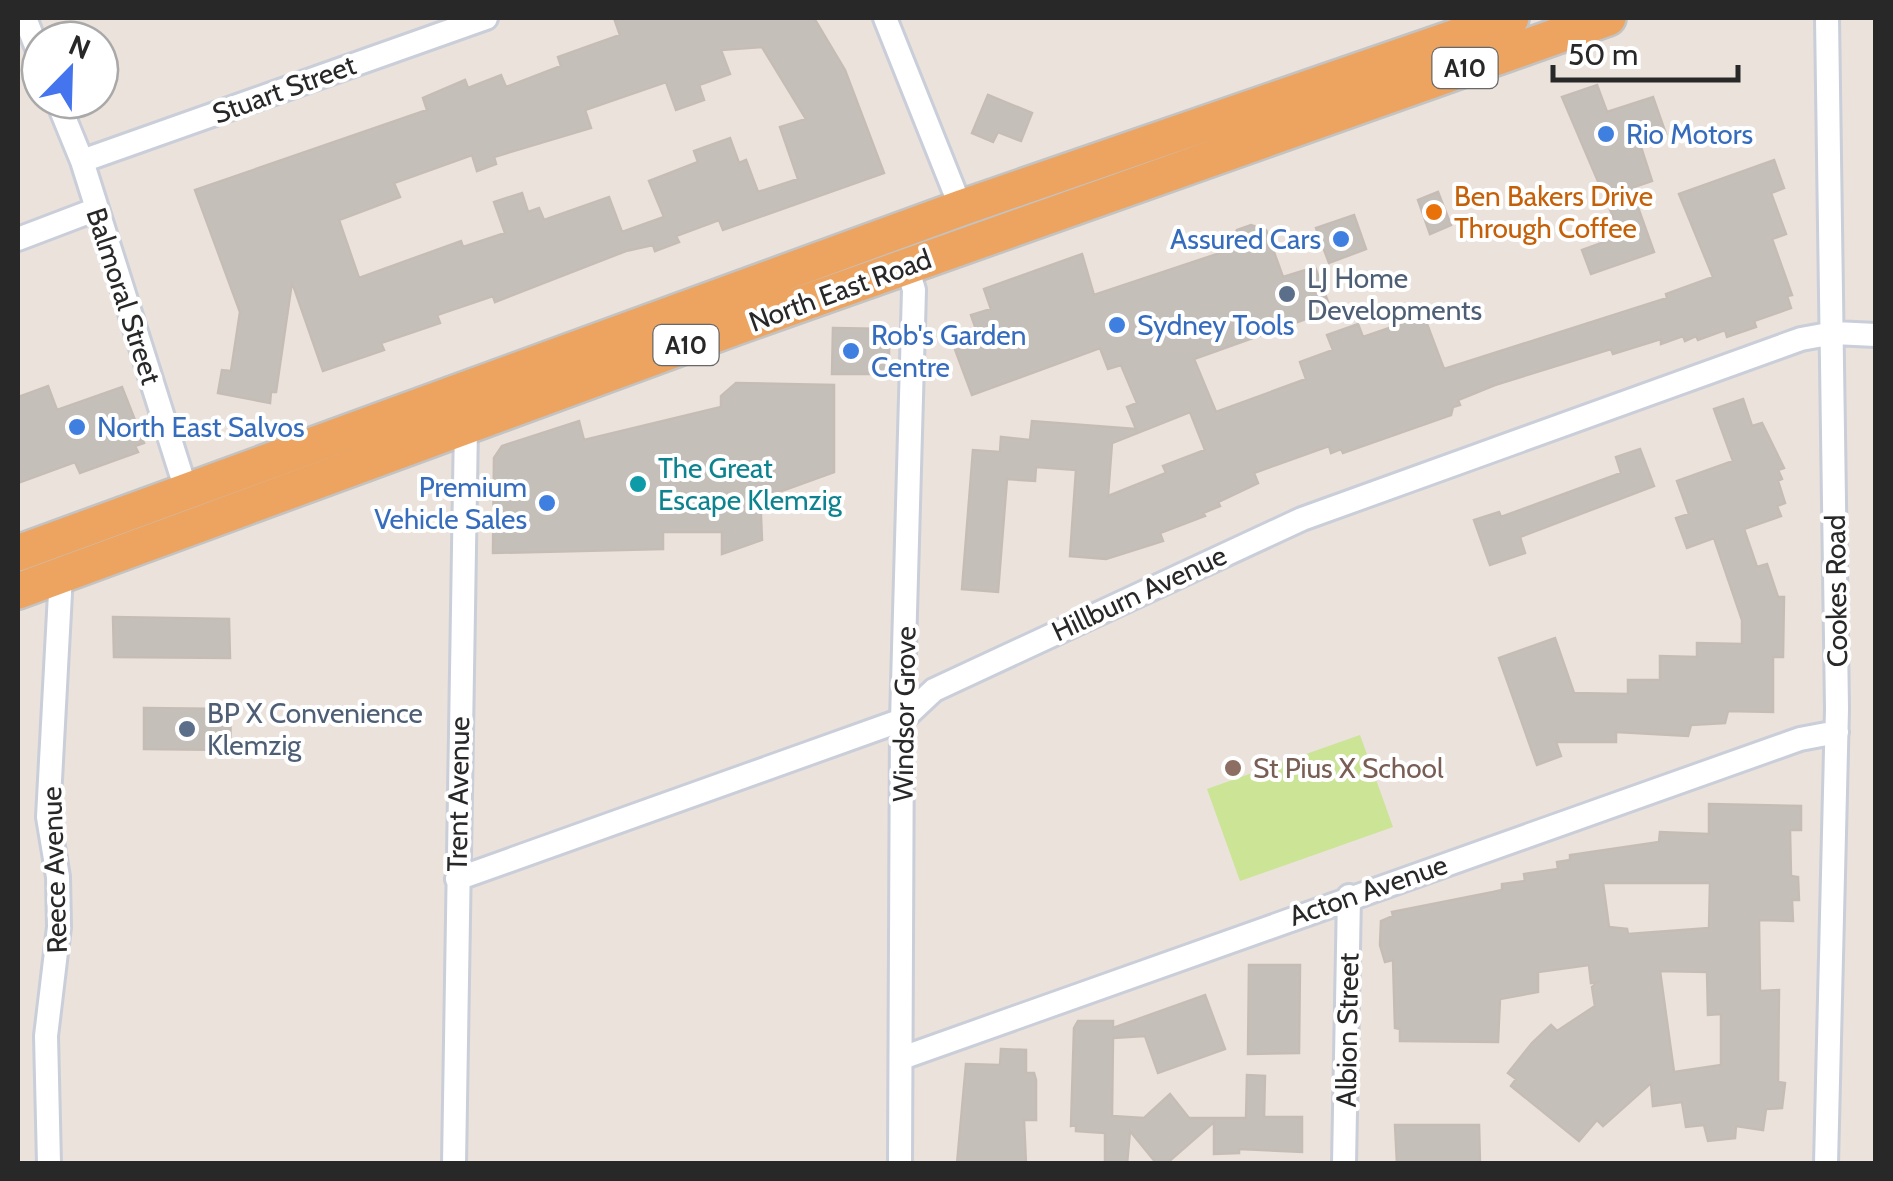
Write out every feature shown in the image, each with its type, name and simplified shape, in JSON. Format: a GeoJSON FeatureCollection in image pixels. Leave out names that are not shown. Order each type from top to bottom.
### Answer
{"type":"FeatureCollection","features":[{"type":"Feature","properties":{"kind":"highway","name":"North East Road"},"geometry":{"type":"LineString","coordinates":[[32,547],[193,509],[466,425],[901,250],[961,208],[1511,18]]}},
{"type":"Feature","properties":{"kind":"highway","name":"North East Road"},"geometry":{"type":"LineString","coordinates":[[18,591],[61,576],[193,509],[454,392],[901,250],[974,242],[1608,18]]}},
{"type":"Feature","properties":{"kind":"highway"},"geometry":{"type":"LineString","coordinates":[[961,208],[974,242]]}},
{"type":"Feature","properties":{"kind":"highway"},"geometry":{"type":"LineString","coordinates":[[454,392],[466,425]]}},
{"type":"Feature","properties":{"kind":"highway"},"geometry":{"type":"LineString","coordinates":[[32,547],[61,576]]}},
{"type":"Feature","properties":{"kind":"street","name":"Stuart Street"},"geometry":{"type":"LineString","coordinates":[[82,162],[486,18]]}},
{"type":"Feature","properties":{"kind":"street"},"geometry":{"type":"LineString","coordinates":[[885,18],[961,208]]}},
{"type":"Feature","properties":{"kind":"street","name":"Cookes Road"},"geometry":{"type":"LineString","coordinates":[[1826,1164],[1836,732],[1834,333],[1827,18]]}},
{"type":"Feature","properties":{"kind":"street","name":"Balmoral Street"},"geometry":{"type":"LineString","coordinates":[[66,120],[193,509]]}},
{"type":"Feature","properties":{"kind":"street"},"geometry":{"type":"LineString","coordinates":[[18,240],[97,209]]}},
{"type":"Feature","properties":{"kind":"street","name":"Windsor Grove"},"geometry":{"type":"LineString","coordinates":[[900,1164],[902,720],[914,290],[901,250]]}},
{"type":"Feature","properties":{"kind":"street","name":"Hillburn Avenue"},"geometry":{"type":"LineString","coordinates":[[457,879],[902,720],[934,690],[1302,520],[1801,339],[1834,333],[1876,335]]}},
{"type":"Feature","properties":{"kind":"street","name":"Trent Avenue"},"geometry":{"type":"LineString","coordinates":[[454,1164],[466,425]]}},
{"type":"Feature","properties":{"kind":"street","name":"Reece Avenue"},"geometry":{"type":"LineString","coordinates":[[49,1164],[46,1036],[57,975],[60,927],[58,877],[48,817],[61,576]]}},
{"type":"Feature","properties":{"kind":"street","name":"Acton Avenue"},"geometry":{"type":"LineString","coordinates":[[902,1058],[1349,896],[1800,739],[1836,732]]}},
{"type":"Feature","properties":{"kind":"street","name":"Albion Street"},"geometry":{"type":"LineString","coordinates":[[1344,1164],[1349,896]]}},
{"type":"Feature","properties":{"kind":"green space"},"geometry":{"type":"Polygon","coordinates":[[[1360,735],[1393,827],[1240,881],[1207,789],[1360,735]]]}},
{"type":"Feature","properties":{"kind":"building"},"geometry":{"type":"Polygon","coordinates":[[[614,18],[814,18],[845,70],[884,173],[723,230],[719,220],[676,236],[679,242],[655,251],[653,245],[626,251],[495,302],[493,296],[437,315],[440,323],[381,343],[384,350],[323,371],[292,282],[276,392],[271,392],[270,403],[218,393],[222,370],[231,371],[240,312],[195,190],[427,110],[423,98],[465,80],[468,88],[501,75],[506,87],[561,66],[558,57],[620,35],[614,18]],[[762,47],[721,50],[730,74],[699,85],[704,100],[676,110],[666,82],[585,110],[591,128],[494,157],[496,164],[477,171],[472,155],[394,183],[400,197],[339,220],[359,278],[461,241],[463,247],[505,233],[494,202],[522,193],[528,212],[539,208],[544,220],[609,197],[622,232],[664,217],[649,181],[698,162],[694,151],[730,138],[739,163],[746,160],[758,192],[798,179],[780,127],[806,119],[762,47]]]}},
{"type":"Feature","properties":{"kind":"building"},"geometry":{"type":"Polygon","coordinates":[[[1597,85],[1607,112],[1653,97],[1666,134],[1640,144],[1652,181],[1631,188],[1654,252],[1591,274],[1582,250],[1610,240],[1605,225],[1615,221],[1562,97],[1597,85]]]}},
{"type":"Feature","properties":{"kind":"building"},"geometry":{"type":"Polygon","coordinates":[[[988,95],[1032,113],[1021,141],[998,132],[993,142],[972,133],[988,95]]]}},
{"type":"Feature","properties":{"kind":"building"},"geometry":{"type":"Polygon","coordinates":[[[1774,160],[1784,188],[1771,193],[1786,234],[1772,239],[1792,295],[1787,296],[1791,308],[1754,321],[1756,327],[1727,337],[1725,330],[1698,340],[1696,336],[1685,341],[1683,336],[1613,354],[1611,349],[1495,385],[1458,400],[1460,405],[1453,407],[1451,415],[1343,453],[1341,449],[1331,453],[1329,446],[1254,473],[1258,483],[1218,502],[1220,506],[1203,513],[1205,516],[1160,533],[1163,541],[1106,559],[1070,556],[1076,470],[1036,467],[1035,481],[1007,479],[998,592],[962,589],[973,450],[1000,452],[1001,437],[1030,440],[1032,421],[1136,429],[1127,407],[1137,403],[1121,365],[1108,369],[1100,348],[972,395],[953,344],[978,335],[971,315],[991,309],[984,289],[1082,254],[1094,295],[1226,251],[1237,230],[1251,225],[1266,230],[1283,277],[1315,267],[1331,310],[1194,359],[1216,412],[1306,379],[1300,362],[1333,350],[1327,335],[1358,324],[1363,337],[1424,316],[1444,369],[1667,298],[1666,294],[1713,277],[1679,194],[1774,160]],[[1190,412],[1112,443],[1108,496],[1166,473],[1163,466],[1205,450],[1190,412]]]}},
{"type":"Feature","properties":{"kind":"building","name":"Ben Bakers Drive Through Coffee"},"geometry":{"type":"Polygon","coordinates":[[[1438,192],[1451,225],[1430,234],[1418,200],[1438,192]]]}},
{"type":"Feature","properties":{"kind":"building","name":"Assured Cars"},"geometry":{"type":"Polygon","coordinates":[[[1354,215],[1366,249],[1329,263],[1316,228],[1354,215]]]}},
{"type":"Feature","properties":{"kind":"building","name":"Rob's Garden Centre"},"geometry":{"type":"Polygon","coordinates":[[[833,328],[889,329],[889,374],[832,374],[833,328]]]}},
{"type":"Feature","properties":{"kind":"building"},"geometry":{"type":"Polygon","coordinates":[[[736,383],[834,385],[834,472],[779,492],[760,492],[762,540],[722,554],[722,532],[663,532],[663,549],[493,553],[494,458],[502,446],[579,421],[584,440],[721,407],[721,396],[736,383]]]}},
{"type":"Feature","properties":{"kind":"building","name":"North East Salvos"},"geometry":{"type":"Polygon","coordinates":[[[48,386],[57,410],[122,387],[144,443],[135,446],[138,452],[80,473],[75,462],[18,483],[18,397],[48,386]]]}},
{"type":"Feature","properties":{"kind":"building"},"geometry":{"type":"Polygon","coordinates":[[[1743,399],[1752,426],[1762,423],[1784,468],[1778,470],[1785,503],[1777,506],[1781,516],[1744,529],[1757,567],[1767,564],[1778,597],[1784,597],[1783,657],[1773,657],[1773,712],[1728,711],[1725,723],[1691,725],[1688,736],[1616,732],[1616,742],[1556,742],[1561,756],[1537,765],[1499,658],[1555,638],[1574,693],[1628,694],[1628,680],[1660,680],[1660,656],[1697,657],[1697,643],[1742,644],[1742,620],[1714,538],[1687,548],[1676,518],[1689,514],[1677,481],[1733,461],[1714,409],[1743,399]]]}},
{"type":"Feature","properties":{"kind":"building"},"geometry":{"type":"Polygon","coordinates":[[[1640,449],[1654,486],[1520,537],[1525,553],[1490,565],[1474,520],[1499,512],[1501,517],[1621,473],[1616,457],[1640,449]]]}},
{"type":"Feature","properties":{"kind":"building"},"geometry":{"type":"Polygon","coordinates":[[[113,617],[229,619],[230,658],[114,657],[113,617]]]}},
{"type":"Feature","properties":{"kind":"building","name":"BP X Convenience Klemzig"},"geometry":{"type":"Polygon","coordinates":[[[144,708],[231,709],[230,750],[144,749],[144,708]]]}},
{"type":"Feature","properties":{"kind":"building"},"geometry":{"type":"Polygon","coordinates":[[[1709,804],[1801,806],[1801,830],[1790,830],[1791,876],[1798,877],[1799,900],[1792,900],[1793,921],[1759,920],[1760,991],[1779,990],[1778,1082],[1785,1083],[1782,1108],[1766,1109],[1763,1130],[1736,1126],[1735,1138],[1708,1141],[1704,1125],[1686,1127],[1682,1102],[1653,1106],[1651,1083],[1603,1126],[1597,1120],[1579,1141],[1511,1086],[1516,1079],[1508,1073],[1532,1043],[1551,1025],[1557,1031],[1595,1006],[1592,987],[1598,982],[1591,983],[1589,965],[1538,972],[1538,992],[1500,999],[1498,1042],[1400,1041],[1400,1029],[1395,1028],[1393,960],[1385,962],[1380,945],[1381,921],[1393,916],[1392,912],[1502,890],[1502,884],[1525,881],[1524,874],[1558,869],[1557,862],[1570,860],[1570,855],[1659,842],[1660,832],[1709,834],[1709,804]],[[1603,883],[1609,927],[1627,929],[1628,934],[1709,928],[1710,883],[1603,883]],[[1660,971],[1674,1072],[1721,1065],[1721,1014],[1708,1015],[1707,972],[1660,971]]]}},
{"type":"Feature","properties":{"kind":"building"},"geometry":{"type":"Polygon","coordinates":[[[1249,965],[1300,965],[1299,1053],[1248,1054],[1249,965]]]}},
{"type":"Feature","properties":{"kind":"building"},"geometry":{"type":"Polygon","coordinates":[[[1205,995],[1225,1049],[1158,1073],[1145,1036],[1113,1038],[1112,1116],[1144,1118],[1170,1094],[1189,1118],[1246,1118],[1247,1075],[1265,1076],[1264,1117],[1302,1117],[1302,1152],[1239,1149],[1239,1153],[1214,1154],[1214,1122],[1166,1164],[1157,1164],[1130,1131],[1127,1164],[1105,1164],[1105,1133],[1076,1131],[1076,1125],[1071,1126],[1074,1028],[1078,1021],[1113,1021],[1113,1028],[1205,995]]]}},
{"type":"Feature","properties":{"kind":"building"},"geometry":{"type":"Polygon","coordinates":[[[1001,1049],[1026,1050],[1026,1073],[1034,1073],[1036,1080],[1036,1120],[1024,1120],[1026,1164],[957,1164],[966,1064],[1000,1065],[1001,1049]]]}},
{"type":"Feature","properties":{"kind":"building"},"geometry":{"type":"Polygon","coordinates":[[[1395,1125],[1479,1125],[1480,1163],[1397,1164],[1395,1125]]]}},
{"type":"Feature","properties":{"kind":"place","name":"Rio Motors"},"geometry":{"type":"Point","coordinates":[1606,134]}},
{"type":"Feature","properties":{"kind":"place","name":"Ben Bakers Drive Through Coffee"},"geometry":{"type":"Point","coordinates":[1434,212]}},
{"type":"Feature","properties":{"kind":"place","name":"Assured Cars"},"geometry":{"type":"Point","coordinates":[1341,239]}},
{"type":"Feature","properties":{"kind":"place","name":"LJ Home Developments"},"geometry":{"type":"Point","coordinates":[1287,294]}},
{"type":"Feature","properties":{"kind":"place","name":"Sydney Tools"},"geometry":{"type":"Point","coordinates":[1117,325]}},
{"type":"Feature","properties":{"kind":"place","name":"Rob's Garden Centre"},"geometry":{"type":"Point","coordinates":[851,351]}},
{"type":"Feature","properties":{"kind":"place","name":"North East Salvos"},"geometry":{"type":"Point","coordinates":[77,427]}},
{"type":"Feature","properties":{"kind":"place","name":"The Great Escape Klemzig"},"geometry":{"type":"Point","coordinates":[638,484]}},
{"type":"Feature","properties":{"kind":"place","name":"Premium Vehicle Sales"},"geometry":{"type":"Point","coordinates":[547,503]}},
{"type":"Feature","properties":{"kind":"place","name":"BP X Convenience Klemzig"},"geometry":{"type":"Point","coordinates":[187,729]}},
{"type":"Feature","properties":{"kind":"place","name":"St Pius X School"},"geometry":{"type":"Point","coordinates":[1233,768]}}]}
